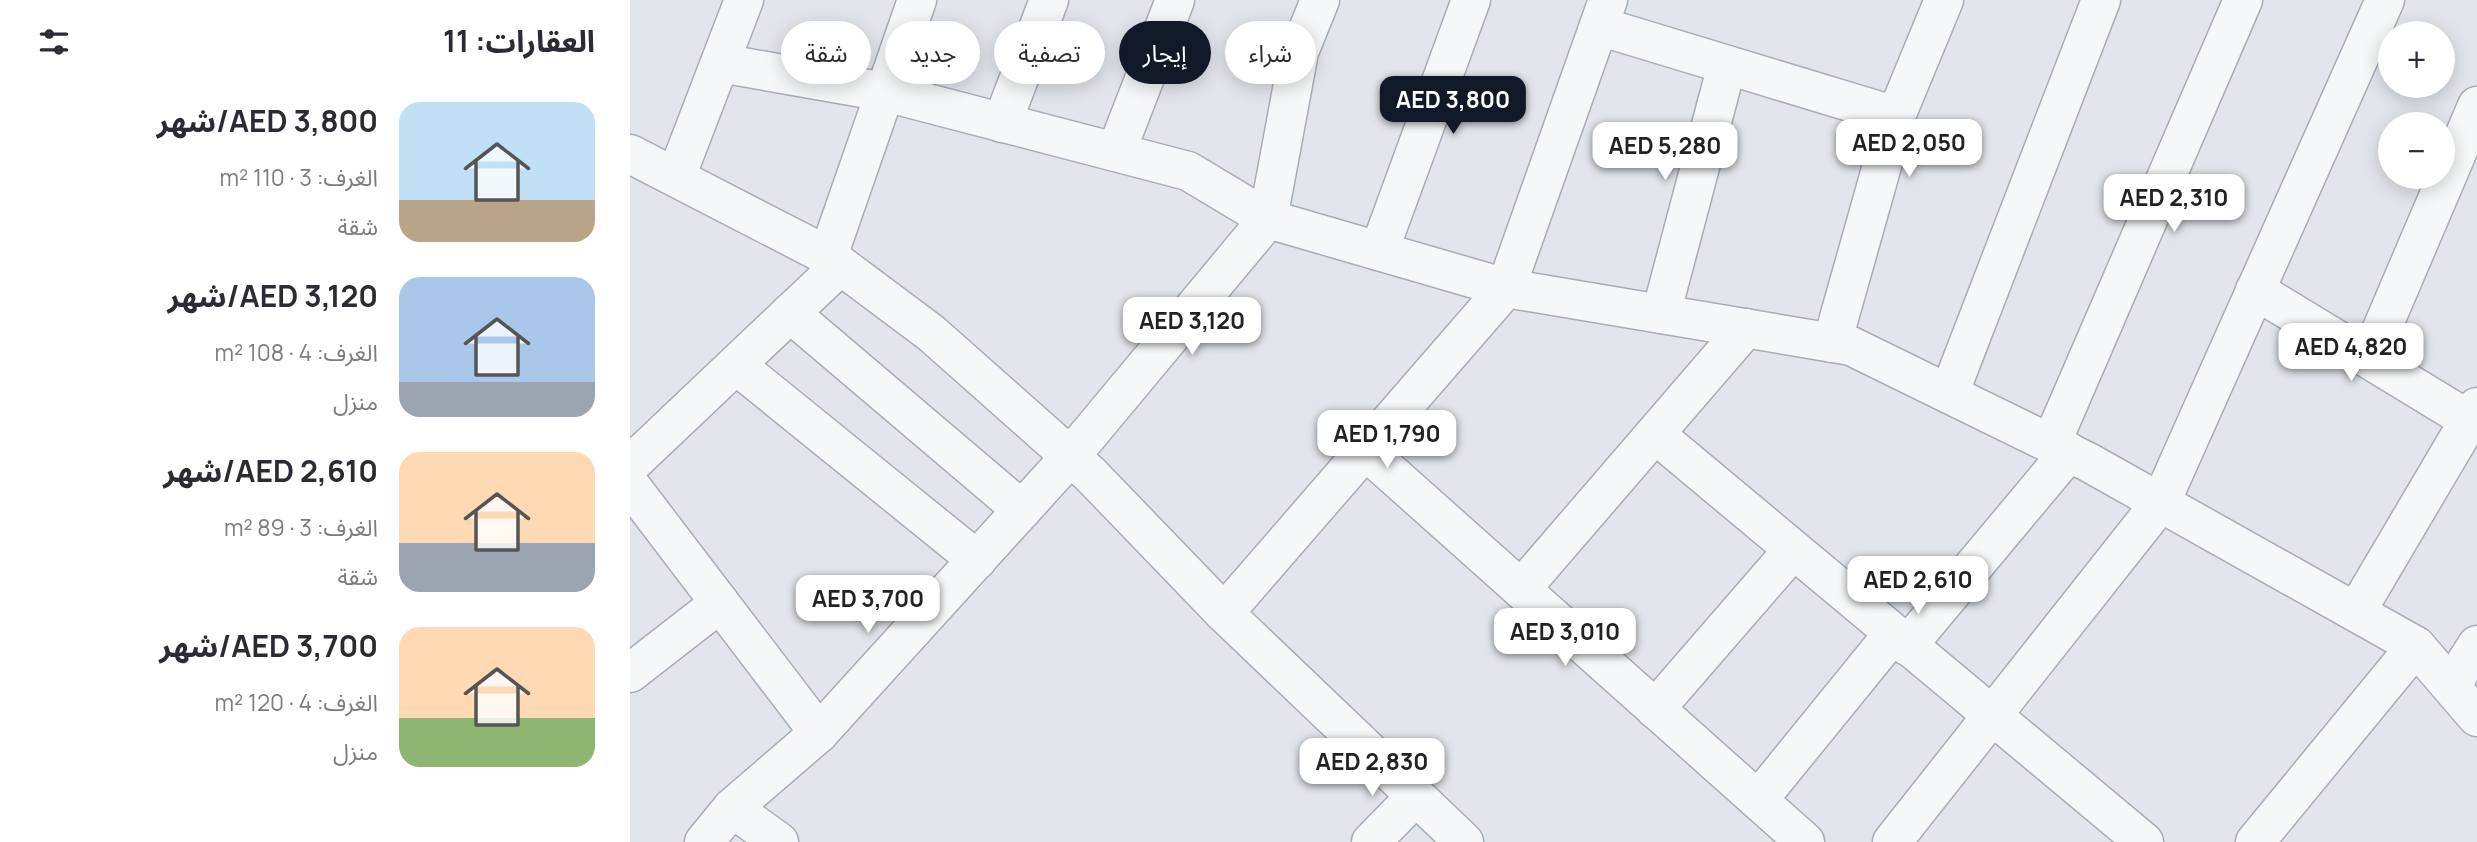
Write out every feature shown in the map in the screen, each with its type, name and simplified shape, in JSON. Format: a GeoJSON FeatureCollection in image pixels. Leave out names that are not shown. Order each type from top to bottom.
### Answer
{"type":"FeatureCollection","features":[{"type":"Feature","properties":{"kind":"street"},"geometry":{"type":"LineString","coordinates":[[676,177],[744,0]]}},
{"type":"Feature","properties":{"kind":"street"},"geometry":{"type":"LineString","coordinates":[[630,465],[645,430],[736,365],[790,313],[834,261],[885,92],[917,0]]}},
{"type":"Feature","properties":{"kind":"street"},"geometry":{"type":"LineString","coordinates":[[1002,123],[1049,0]]}},
{"type":"Feature","properties":{"kind":"street"},"geometry":{"type":"LineString","coordinates":[[1116,152],[1175,0]]}},
{"type":"Feature","properties":{"kind":"street"},"geometry":{"type":"LineString","coordinates":[[705,842],[732,808],[819,733],[1069,458],[1268,219],[1299,52],[1320,0]]}},
{"type":"Feature","properties":{"kind":"street"},"geometry":{"type":"LineString","coordinates":[[1379,251],[1471,0]]}},
{"type":"Feature","properties":{"kind":"street"},"geometry":{"type":"LineString","coordinates":[[1832,343],[1896,116],[1944,0]]}},
{"type":"Feature","properties":{"kind":"street"},"geometry":{"type":"LineString","coordinates":[[1949,394],[2101,0]]}},
{"type":"Feature","properties":{"kind":"street"},"geometry":{"type":"LineString","coordinates":[[1758,800],[1900,640],[2060,448],[2243,0]]}},
{"type":"Feature","properties":{"kind":"street"},"geometry":{"type":"LineString","coordinates":[[1899,840],[1991,717],[2161,502],[2385,0]]}},
{"type":"Feature","properties":{"kind":"street"},"geometry":{"type":"LineString","coordinates":[[1224,613],[1506,288],[1603,13],[1727,65],[1896,116]]}},
{"type":"Feature","properties":{"kind":"street"},"geometry":{"type":"LineString","coordinates":[[720,63],[885,92],[1188,171],[1268,219],[1506,288],[1851,346],[2060,448],[2416,646],[2452,684],[2477,717]]}},
{"type":"Feature","properties":{"kind":"street"},"geometry":{"type":"LineString","coordinates":[[1661,314],[1727,65]]}},
{"type":"Feature","properties":{"kind":"street"},"geometry":{"type":"LineString","coordinates":[[2368,359],[2477,106]]}},
{"type":"Feature","properties":{"kind":"street"},"geometry":{"type":"LineString","coordinates":[[630,154],[834,261],[931,333],[1090,474],[1224,613],[1464,842]]}},
{"type":"Feature","properties":{"kind":"street"},"geometry":{"type":"LineString","coordinates":[[2255,290],[2368,359],[2475,418],[2356,612]]}},
{"type":"Feature","properties":{"kind":"street"},"geometry":{"type":"LineString","coordinates":[[790,313],[1022,510]]}},
{"type":"Feature","properties":{"kind":"street"},"geometry":{"type":"LineString","coordinates":[[1521,589],[1746,328]]}},
{"type":"Feature","properties":{"kind":"street"},"geometry":{"type":"LineString","coordinates":[[736,365],[977,559]]}},
{"type":"Feature","properties":{"kind":"street"},"geometry":{"type":"LineString","coordinates":[[1655,434],[2144,842]]}},
{"type":"Feature","properties":{"kind":"street"},"geometry":{"type":"LineString","coordinates":[[1365,450],[1805,842]]}},
{"type":"Feature","properties":{"kind":"street"},"geometry":{"type":"LineString","coordinates":[[630,485],[819,733]]}},
{"type":"Feature","properties":{"kind":"street"},"geometry":{"type":"LineString","coordinates":[[1655,709],[1793,550]]}},
{"type":"Feature","properties":{"kind":"street"},"geometry":{"type":"LineString","coordinates":[[630,673],[720,603]]}},
{"type":"Feature","properties":{"kind":"street"},"geometry":{"type":"LineString","coordinates":[[2452,684],[2477,645]]}},
{"type":"Feature","properties":{"kind":"street"},"geometry":{"type":"LineString","coordinates":[[2255,842],[2416,646]]}},
{"type":"Feature","properties":{"kind":"street"},"geometry":{"type":"LineString","coordinates":[[1371,842],[1416,796]]}},
{"type":"Feature","properties":{"kind":"street"},"geometry":{"type":"LineString","coordinates":[[732,808],[779,842]]}}]}
